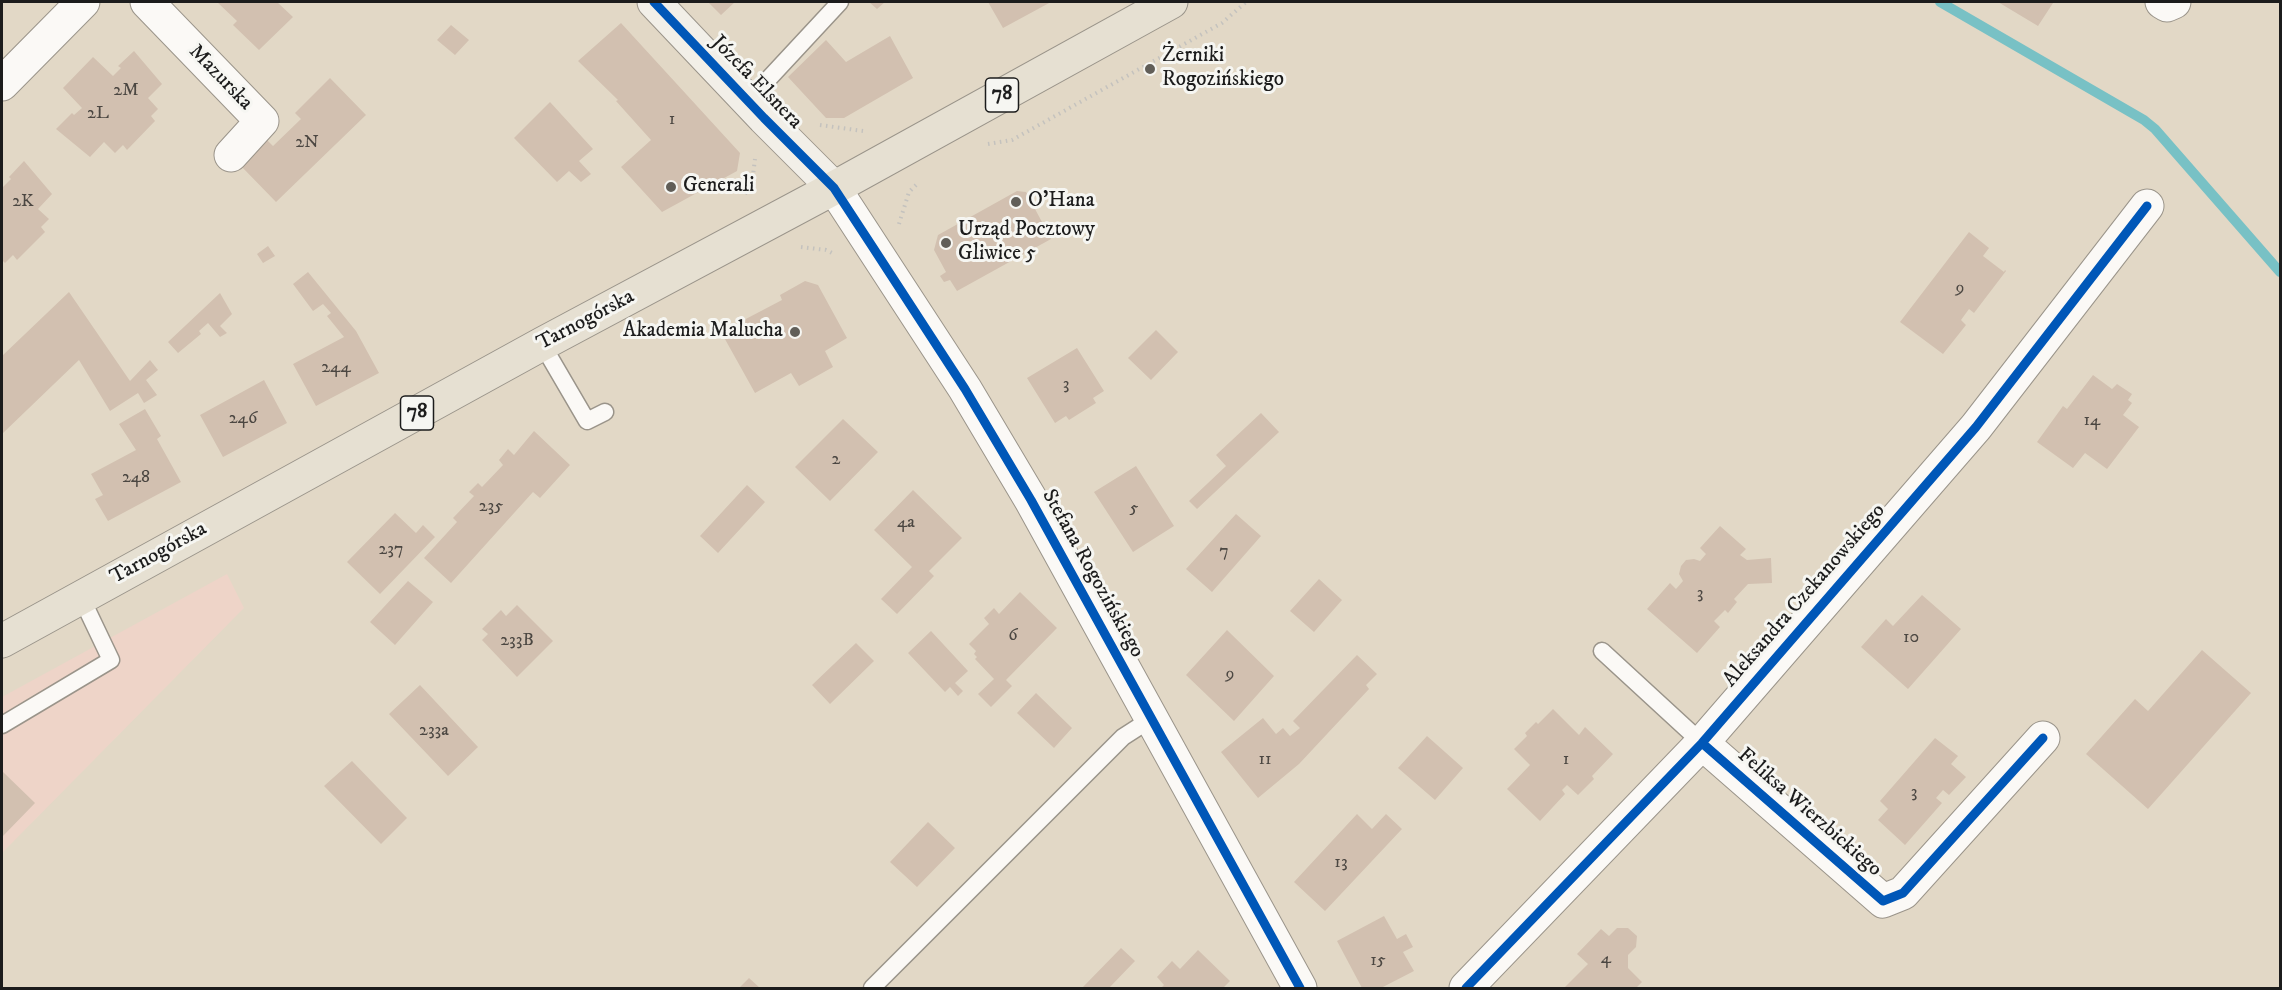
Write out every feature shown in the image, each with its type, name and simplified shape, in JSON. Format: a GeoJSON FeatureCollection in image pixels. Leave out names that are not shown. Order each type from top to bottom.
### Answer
{"type":"FeatureCollection","features":[{"type":"Feature","properties":{"kind":"main road","name":"Tarnogórska"},"geometry":{"type":"LineString","coordinates":[[2,641],[1171,2]]}},
{"type":"Feature","properties":{"kind":"street"},"geometry":{"type":"LineString","coordinates":[[2,84],[83,2]]}},
{"type":"Feature","properties":{"kind":"street","name":"Mazurska"},"geometry":{"type":"LineString","coordinates":[[147,2],[262,121],[231,155]]}},
{"type":"Feature","properties":{"kind":"street","name":"Józefa Elsnera"},"geometry":{"type":"LineString","coordinates":[[654,2],[834,188]]}},
{"type":"Feature","properties":{"kind":"street"},"geometry":{"type":"LineString","coordinates":[[2162,2],[2167,5],[2174,2]]}},
{"type":"Feature","properties":{"kind":"street","name":"Stefana Rogozińskiego"},"geometry":{"type":"LineString","coordinates":[[834,188],[965,389],[1031,500],[1300,988]]}},
{"type":"Feature","properties":{"kind":"street","name":"Aleksandra Czekanowskiego"},"geometry":{"type":"LineString","coordinates":[[1466,988],[1702,743],[1976,427],[2147,206]]}},
{"type":"Feature","properties":{"kind":"street","name":"Feliksa Wierzbickiego"},"geometry":{"type":"LineString","coordinates":[[1702,743],[1882,901],[1903,893],[2043,738]]}},
{"type":"Feature","properties":{"kind":"lane"},"geometry":{"type":"LineString","coordinates":[[748,101],[840,2]]}},
{"type":"Feature","properties":{"kind":"lane"},"geometry":{"type":"LineString","coordinates":[[542,344],[587,421],[605,412]]}},
{"type":"Feature","properties":{"kind":"lane"},"geometry":{"type":"LineString","coordinates":[[2,725],[111,660],[81,597]]}},
{"type":"Feature","properties":{"kind":"lane"},"geometry":{"type":"LineString","coordinates":[[1602,651],[1702,743]]}},
{"type":"Feature","properties":{"kind":"lane"},"geometry":{"type":"LineString","coordinates":[[872,988],[1123,737],[1151,719]]}},
{"type":"Feature","properties":{"kind":"path"},"geometry":{"type":"LineString","coordinates":[[981,146],[1012,140],[1222,23],[1246,2]]}},
{"type":"Feature","properties":{"kind":"path"},"geometry":{"type":"LineString","coordinates":[[909,192],[920,181]]}},
{"type":"Feature","properties":{"kind":"shaded area"},"geometry":{"type":"Polygon","coordinates":[[[227,574],[244,608],[2,853],[2,697],[227,574]]]}},
{"type":"Feature","properties":{"kind":"building"},"geometry":{"type":"Polygon","coordinates":[[[217,2],[277,2],[293,17],[259,50],[233,25],[237,21],[217,2]]]}},
{"type":"Feature","properties":{"kind":"building"},"geometry":{"type":"Polygon","coordinates":[[[708,2],[735,2],[721,15],[708,2]]]}},
{"type":"Feature","properties":{"kind":"building"},"geometry":{"type":"Polygon","coordinates":[[[869,2],[885,2],[877,9],[869,2]]]}},
{"type":"Feature","properties":{"kind":"building"},"geometry":{"type":"Polygon","coordinates":[[[988,2],[1051,2],[1003,28],[988,2]]]}},
{"type":"Feature","properties":{"kind":"building"},"geometry":{"type":"Polygon","coordinates":[[[1998,2],[2050,2],[2053,3],[2038,26],[1998,2]]]}},
{"type":"Feature","properties":{"kind":"building"},"geometry":{"type":"Polygon","coordinates":[[[621,23],[740,153],[737,171],[662,212],[621,167],[651,140],[616,101],[618,100],[578,61],[621,23]]]}},
{"type":"Feature","properties":{"kind":"building"},"geometry":{"type":"Polygon","coordinates":[[[451,25],[469,40],[455,55],[437,40],[451,25]]]}},
{"type":"Feature","properties":{"kind":"building"},"geometry":{"type":"Polygon","coordinates":[[[890,36],[913,78],[844,118],[826,118],[788,77],[826,40],[846,62],[890,36]]]}},
{"type":"Feature","properties":{"kind":"building"},"geometry":{"type":"Polygon","coordinates":[[[134,51],[162,84],[148,98],[158,109],[151,116],[155,121],[127,150],[123,145],[115,153],[104,142],[90,157],[56,129],[72,113],[74,115],[82,108],[63,88],[93,57],[113,76],[121,68],[118,66],[134,51]]]}},
{"type":"Feature","properties":{"kind":"building"},"geometry":{"type":"Polygon","coordinates":[[[330,78],[366,115],[276,202],[241,166],[267,140],[273,146],[301,119],[295,113],[330,78]]]}},
{"type":"Feature","properties":{"kind":"building"},"geometry":{"type":"Polygon","coordinates":[[[550,102],[593,149],[579,161],[591,174],[581,182],[569,171],[557,182],[514,138],[550,102]]]}},
{"type":"Feature","properties":{"kind":"building"},"geometry":{"type":"Polygon","coordinates":[[[24,161],[52,194],[38,209],[49,219],[41,227],[45,232],[17,260],[13,255],[5,263],[2,260],[2,186],[11,179],[9,177],[24,161]]]}},
{"type":"Feature","properties":{"kind":"building"},"geometry":{"type":"Polygon","coordinates":[[[1017,191],[1026,192],[1051,239],[957,291],[950,280],[944,282],[940,276],[946,272],[934,250],[938,235],[1017,191]]]}},
{"type":"Feature","properties":{"kind":"building"},"geometry":{"type":"Polygon","coordinates":[[[1969,232],[1989,248],[1983,256],[2004,272],[2006,271],[1974,313],[1969,309],[1961,320],[1966,325],[1943,354],[1900,322],[1969,232]]]}},
{"type":"Feature","properties":{"kind":"building"},"geometry":{"type":"Polygon","coordinates":[[[268,246],[275,256],[263,263],[257,254],[268,246]]]}},
{"type":"Feature","properties":{"kind":"building"},"geometry":{"type":"Polygon","coordinates":[[[308,272],[356,331],[379,373],[316,406],[293,364],[344,337],[327,316],[331,313],[323,304],[313,311],[293,284],[308,272]]]}},
{"type":"Feature","properties":{"kind":"building"},"geometry":{"type":"Polygon","coordinates":[[[805,281],[818,285],[847,338],[825,351],[833,367],[799,386],[791,373],[755,393],[721,332],[782,300],[780,295],[805,281]]]}},
{"type":"Feature","properties":{"kind":"building"},"geometry":{"type":"Polygon","coordinates":[[[69,292],[130,381],[150,360],[158,370],[146,380],[157,395],[144,403],[138,393],[110,411],[79,360],[2,434],[2,356],[69,292]]]}},
{"type":"Feature","properties":{"kind":"building"},"geometry":{"type":"Polygon","coordinates":[[[220,293],[232,314],[220,326],[227,333],[220,337],[208,323],[199,331],[201,334],[178,353],[168,342],[220,293]]]}},
{"type":"Feature","properties":{"kind":"building"},"geometry":{"type":"Polygon","coordinates":[[[1156,330],[1178,352],[1151,380],[1128,358],[1156,330]]]}},
{"type":"Feature","properties":{"kind":"building"},"geometry":{"type":"Polygon","coordinates":[[[1077,348],[1104,391],[1093,398],[1096,403],[1069,420],[1066,416],[1055,423],[1027,378],[1077,348]]]}},
{"type":"Feature","properties":{"kind":"building"},"geometry":{"type":"Polygon","coordinates":[[[2093,375],[2112,389],[2117,384],[2132,394],[2128,400],[2132,403],[2123,415],[2139,427],[2107,469],[2085,453],[2073,468],[2037,442],[2063,406],[2067,409],[2093,375]]]}},
{"type":"Feature","properties":{"kind":"building"},"geometry":{"type":"Polygon","coordinates":[[[264,380],[287,423],[223,457],[200,415],[264,380]]]}},
{"type":"Feature","properties":{"kind":"building"},"geometry":{"type":"Polygon","coordinates":[[[145,409],[161,436],[157,439],[181,482],[108,521],[95,499],[103,495],[91,474],[136,450],[119,424],[145,409]]]}},
{"type":"Feature","properties":{"kind":"building"},"geometry":{"type":"Polygon","coordinates":[[[1261,413],[1279,432],[1197,509],[1189,501],[1226,466],[1216,455],[1261,413]]]}},
{"type":"Feature","properties":{"kind":"building"},"geometry":{"type":"Polygon","coordinates":[[[843,419],[878,452],[830,501],[795,467],[843,419]]]}},
{"type":"Feature","properties":{"kind":"building"},"geometry":{"type":"Polygon","coordinates":[[[534,431],[570,465],[540,498],[533,492],[451,583],[424,558],[457,522],[453,518],[474,496],[469,492],[478,483],[482,487],[503,465],[499,460],[508,449],[514,455],[534,431]]]}},
{"type":"Feature","properties":{"kind":"building"},"geometry":{"type":"Polygon","coordinates":[[[1136,466],[1174,526],[1133,552],[1094,492],[1136,466]]]}},
{"type":"Feature","properties":{"kind":"building"},"geometry":{"type":"Polygon","coordinates":[[[747,485],[765,502],[718,553],[700,536],[747,485]]]}},
{"type":"Feature","properties":{"kind":"building"},"geometry":{"type":"Polygon","coordinates":[[[913,490],[962,538],[929,571],[934,576],[897,614],[881,599],[912,567],[874,530],[913,490]]]}},
{"type":"Feature","properties":{"kind":"building"},"geometry":{"type":"Polygon","coordinates":[[[395,513],[416,533],[423,525],[435,537],[380,594],[347,562],[395,513]]]}},
{"type":"Feature","properties":{"kind":"building"},"geometry":{"type":"Polygon","coordinates":[[[1236,514],[1261,536],[1212,592],[1186,569],[1236,514]]]}},
{"type":"Feature","properties":{"kind":"building"},"geometry":{"type":"Polygon","coordinates":[[[1720,526],[1746,549],[1740,555],[1747,560],[1771,558],[1772,583],[1748,584],[1734,599],[1737,602],[1728,613],[1725,610],[1714,621],[1720,627],[1697,653],[1647,609],[1670,583],[1676,589],[1683,581],[1679,574],[1681,566],[1686,560],[1700,561],[1706,554],[1700,548],[1720,526]]]}},
{"type":"Feature","properties":{"kind":"building"},"geometry":{"type":"Polygon","coordinates":[[[1319,579],[1342,600],[1314,632],[1290,611],[1319,579]]]}},
{"type":"Feature","properties":{"kind":"building"},"geometry":{"type":"Polygon","coordinates":[[[408,581],[433,602],[395,645],[370,622],[408,581]]]}},
{"type":"Feature","properties":{"kind":"building"},"geometry":{"type":"Polygon","coordinates":[[[1020,592],[1057,628],[1006,680],[1012,686],[991,707],[978,694],[994,679],[975,659],[976,651],[969,644],[989,624],[984,618],[994,608],[999,614],[1020,592]]]}},
{"type":"Feature","properties":{"kind":"building"},"geometry":{"type":"Polygon","coordinates":[[[1922,595],[1961,629],[1908,689],[1861,647],[1886,619],[1893,626],[1922,595]]]}},
{"type":"Feature","properties":{"kind":"building"},"geometry":{"type":"Polygon","coordinates":[[[517,605],[553,641],[517,677],[482,640],[488,634],[482,629],[501,610],[506,616],[517,605]]]}},
{"type":"Feature","properties":{"kind":"building"},"geometry":{"type":"Polygon","coordinates":[[[1227,630],[1274,676],[1234,721],[1186,675],[1227,630]]]}},
{"type":"Feature","properties":{"kind":"building"},"geometry":{"type":"Polygon","coordinates":[[[931,631],[968,671],[955,683],[963,691],[958,696],[950,687],[945,692],[908,653],[931,631]]]}},
{"type":"Feature","properties":{"kind":"building"},"geometry":{"type":"Polygon","coordinates":[[[856,643],[874,661],[830,704],[812,685],[856,643]]]}},
{"type":"Feature","properties":{"kind":"building"},"geometry":{"type":"Polygon","coordinates":[[[2202,650],[2251,693],[2148,809],[2086,754],[2135,699],[2148,711],[2202,650]]]}},
{"type":"Feature","properties":{"kind":"building"},"geometry":{"type":"Polygon","coordinates":[[[1357,655],[1377,674],[1366,685],[1369,689],[1299,764],[1258,798],[1221,752],[1263,718],[1276,734],[1283,728],[1290,736],[1300,728],[1293,721],[1357,655]]]}},
{"type":"Feature","properties":{"kind":"building"},"geometry":{"type":"Polygon","coordinates":[[[420,685],[478,747],[448,776],[389,714],[420,685]]]}},
{"type":"Feature","properties":{"kind":"building"},"geometry":{"type":"Polygon","coordinates":[[[1036,693],[1072,728],[1054,748],[1017,713],[1036,693]]]}},
{"type":"Feature","properties":{"kind":"building"},"geometry":{"type":"Polygon","coordinates":[[[1553,709],[1579,735],[1585,727],[1613,754],[1578,795],[1567,785],[1562,790],[1565,794],[1540,821],[1507,789],[1530,765],[1514,749],[1527,736],[1525,733],[1553,709]]]}},
{"type":"Feature","properties":{"kind":"building"},"geometry":{"type":"Polygon","coordinates":[[[1427,736],[1463,768],[1435,800],[1398,768],[1427,736]]]}},
{"type":"Feature","properties":{"kind":"building"},"geometry":{"type":"Polygon","coordinates":[[[1935,738],[1958,756],[1951,764],[1966,777],[1949,795],[1943,790],[1936,798],[1942,803],[1905,845],[1878,820],[1888,809],[1880,801],[1935,738]]]}},
{"type":"Feature","properties":{"kind":"building"},"geometry":{"type":"Polygon","coordinates":[[[352,761],[407,818],[381,844],[324,786],[352,761]]]}},
{"type":"Feature","properties":{"kind":"building"},"geometry":{"type":"Polygon","coordinates":[[[2,771],[35,803],[2,837],[2,771]]]}},
{"type":"Feature","properties":{"kind":"building"},"geometry":{"type":"Polygon","coordinates":[[[1357,814],[1372,829],[1386,814],[1402,829],[1325,911],[1294,882],[1357,814]]]}},
{"type":"Feature","properties":{"kind":"building"},"geometry":{"type":"Polygon","coordinates":[[[928,822],[955,848],[917,887],[890,862],[928,822]]]}},
{"type":"Feature","properties":{"kind":"building"},"geometry":{"type":"Polygon","coordinates":[[[1384,916],[1397,939],[1406,934],[1413,947],[1403,952],[1414,971],[1381,988],[1362,988],[1337,941],[1384,916]]]}},
{"type":"Feature","properties":{"kind":"building"},"geometry":{"type":"Polygon","coordinates":[[[1617,928],[1628,928],[1637,936],[1636,947],[1628,955],[1628,968],[1642,982],[1636,988],[1564,988],[1588,964],[1577,954],[1601,929],[1609,936],[1617,928]]]}},
{"type":"Feature","properties":{"kind":"building"},"geometry":{"type":"Polygon","coordinates":[[[1121,948],[1135,961],[1109,988],[1082,988],[1121,948]]]}},
{"type":"Feature","properties":{"kind":"building"},"geometry":{"type":"Polygon","coordinates":[[[1198,950],[1230,981],[1223,988],[1161,988],[1164,985],[1157,977],[1172,961],[1180,969],[1198,950]]]}},
{"type":"Feature","properties":{"kind":"building"},"geometry":{"type":"Polygon","coordinates":[[[749,978],[760,988],[739,988],[749,978]]]}},
{"type":"Feature","properties":{"kind":"waterway"},"geometry":{"type":"LineString","coordinates":[[1940,2],[2144,120],[2155,129],[2280,272]]}},
{"type":"Feature","properties":{"kind":"cycle path"},"geometry":{"type":"LineString","coordinates":[[654,2],[834,188],[965,389],[1031,500],[1300,988]]}},
{"type":"Feature","properties":{"kind":"cycle path"},"geometry":{"type":"LineString","coordinates":[[1466,988],[1702,743],[1976,427],[2147,206]]}},
{"type":"Feature","properties":{"kind":"cycle path"},"geometry":{"type":"LineString","coordinates":[[1702,743],[1883,901],[1903,893],[2043,738]]}},
{"type":"Feature","properties":{"kind":"place","name":"Żerniki Rogozińskiego"},"geometry":{"type":"Point","coordinates":[1150,69]}},
{"type":"Feature","properties":{"kind":"place","name":"Generali"},"geometry":{"type":"Point","coordinates":[671,187]}},
{"type":"Feature","properties":{"kind":"place","name":"O'Hana"},"geometry":{"type":"Point","coordinates":[1016,202]}},
{"type":"Feature","properties":{"kind":"place","name":"Urząd Pocztowy Gliwice 5"},"geometry":{"type":"Point","coordinates":[946,243]}},
{"type":"Feature","properties":{"kind":"place","name":"Akademia Malucha"},"geometry":{"type":"Point","coordinates":[795,332]}}]}
